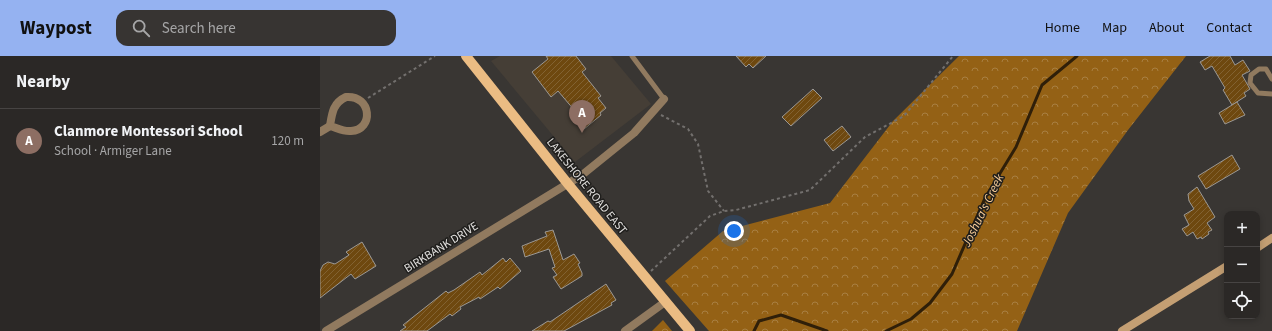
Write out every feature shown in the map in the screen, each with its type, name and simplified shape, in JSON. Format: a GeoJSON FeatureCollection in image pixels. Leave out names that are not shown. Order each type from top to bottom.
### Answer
{"type":"FeatureCollection","features":[{"type":"Feature","properties":{"kind":"main road","name":"LAKESHORE ROAD EAST"},"geometry":{"type":"LineString","coordinates":[[466,56],[568,184],[690,331]]}},
{"type":"Feature","properties":{"kind":"main road"},"geometry":{"type":"LineString","coordinates":[[1258,247],[1272,238]]}},
{"type":"Feature","properties":{"kind":"main road"},"geometry":{"type":"LineString","coordinates":[[1122,331],[1224,268]]}},
{"type":"Feature","properties":{"kind":"street"},"geometry":{"type":"LineString","coordinates":[[320,132],[330,126],[334,108],[341,99],[352,97],[362,101],[365,106],[367,117],[362,127],[356,130],[345,131],[330,126]]}},
{"type":"Feature","properties":{"kind":"street","name":"BIRKBANK DRIVE"},"geometry":{"type":"LineString","coordinates":[[326,331],[568,184],[634,133],[664,99]]}},
{"type":"Feature","properties":{"kind":"street"},"geometry":{"type":"LineString","coordinates":[[625,331],[665,302]]}},
{"type":"Feature","properties":{"kind":"lane"},"geometry":{"type":"LineString","coordinates":[[632,56],[664,99]]}},
{"type":"Feature","properties":{"kind":"lane"},"geometry":{"type":"LineString","coordinates":[[1272,79],[1266,69],[1259,69],[1251,76],[1250,83],[1258,93],[1272,94]]}},
{"type":"Feature","properties":{"kind":"path"},"geometry":{"type":"LineString","coordinates":[[368,98],[435,56]]}},
{"type":"Feature","properties":{"kind":"path"},"geometry":{"type":"LineString","coordinates":[[645,277],[710,216],[724,211],[736,210],[810,190],[865,137],[904,116],[953,56]]}},
{"type":"Feature","properties":{"kind":"path"},"geometry":{"type":"LineString","coordinates":[[654,112],[688,129],[698,144],[708,191],[724,211]]}},
{"type":"Feature","properties":{"kind":"shaded area"},"geometry":{"type":"Polygon","coordinates":[[[500,56],[611,56],[651,104],[575,162],[491,61],[500,56]]]}},
{"type":"Feature","properties":{"kind":"green space"},"geometry":{"type":"Polygon","coordinates":[[[959,56],[1186,56],[1128,130],[1068,213],[1017,331],[709,331],[665,281],[723,231],[830,203],[893,121],[959,56]]]}},
{"type":"Feature","properties":{"kind":"green space"},"geometry":{"type":"Polygon","coordinates":[[[663,320],[672,331],[652,331],[663,320]]]}},
{"type":"Feature","properties":{"kind":"building"},"geometry":{"type":"Polygon","coordinates":[[[546,56],[576,56],[586,69],[582,72],[601,96],[598,98],[606,108],[600,113],[601,115],[584,129],[572,113],[575,111],[558,91],[551,97],[532,72],[548,59],[546,56]]]}},
{"type":"Feature","properties":{"kind":"building"},"geometry":{"type":"Polygon","coordinates":[[[736,56],[766,56],[753,68],[749,64],[746,67],[736,56]]]}},
{"type":"Feature","properties":{"kind":"building"},"geometry":{"type":"Polygon","coordinates":[[[1210,56],[1230,56],[1235,65],[1243,60],[1250,71],[1242,75],[1250,89],[1244,93],[1246,96],[1232,105],[1223,90],[1225,88],[1212,66],[1205,70],[1200,62],[1210,56]]]}},
{"type":"Feature","properties":{"kind":"building"},"geometry":{"type":"Polygon","coordinates":[[[813,89],[822,98],[791,126],[782,117],[813,89]]]}},
{"type":"Feature","properties":{"kind":"building"},"geometry":{"type":"Polygon","coordinates":[[[1237,102],[1245,115],[1225,124],[1219,113],[1237,102]]]}},
{"type":"Feature","properties":{"kind":"building"},"geometry":{"type":"Polygon","coordinates":[[[842,126],[851,137],[833,151],[824,140],[842,126]]]}},
{"type":"Feature","properties":{"kind":"building"},"geometry":{"type":"Polygon","coordinates":[[[1232,155],[1240,169],[1206,189],[1198,176],[1232,155]]]}},
{"type":"Feature","properties":{"kind":"building"},"geometry":{"type":"Polygon","coordinates":[[[1197,187],[1215,217],[1207,223],[1212,230],[1202,239],[1201,237],[1197,239],[1193,232],[1187,236],[1182,229],[1189,225],[1184,215],[1194,209],[1189,201],[1188,194],[1197,187]]]}},
{"type":"Feature","properties":{"kind":"building"},"geometry":{"type":"Polygon","coordinates":[[[553,230],[563,260],[574,254],[580,263],[578,264],[582,273],[582,276],[561,289],[553,277],[557,275],[552,268],[555,267],[549,249],[525,257],[522,246],[547,236],[545,232],[553,230]]]}},
{"type":"Feature","properties":{"kind":"building"},"geometry":{"type":"Polygon","coordinates":[[[362,242],[376,266],[355,279],[351,274],[320,298],[320,271],[323,265],[328,262],[335,264],[349,255],[346,252],[362,242]]]}},
{"type":"Feature","properties":{"kind":"building"},"geometry":{"type":"Polygon","coordinates":[[[503,258],[506,262],[510,258],[521,271],[500,289],[498,287],[480,299],[479,297],[460,307],[461,309],[452,316],[450,314],[427,331],[400,331],[406,327],[403,325],[446,291],[448,293],[454,290],[480,272],[482,275],[503,258]]]}},
{"type":"Feature","properties":{"kind":"building"},"geometry":{"type":"Polygon","coordinates":[[[606,284],[616,300],[611,303],[612,305],[564,331],[532,331],[548,321],[550,322],[606,284]]]}},
{"type":"Feature","properties":{"kind":"waterway","name":"Joshua's Creek"},"geometry":{"type":"LineString","coordinates":[[886,331],[911,319],[930,303],[952,274],[985,198],[1016,147],[1042,85],[1077,56]]}},
{"type":"Feature","properties":{"kind":"waterway","name":"Joshua's Creek"},"geometry":{"type":"LineString","coordinates":[[754,331],[759,321],[781,315],[827,331]]}},
{"type":"Feature","properties":{"kind":"place","name":"Clanmore Montessori School"},"geometry":{"type":"Point","coordinates":[582,133]}}]}
